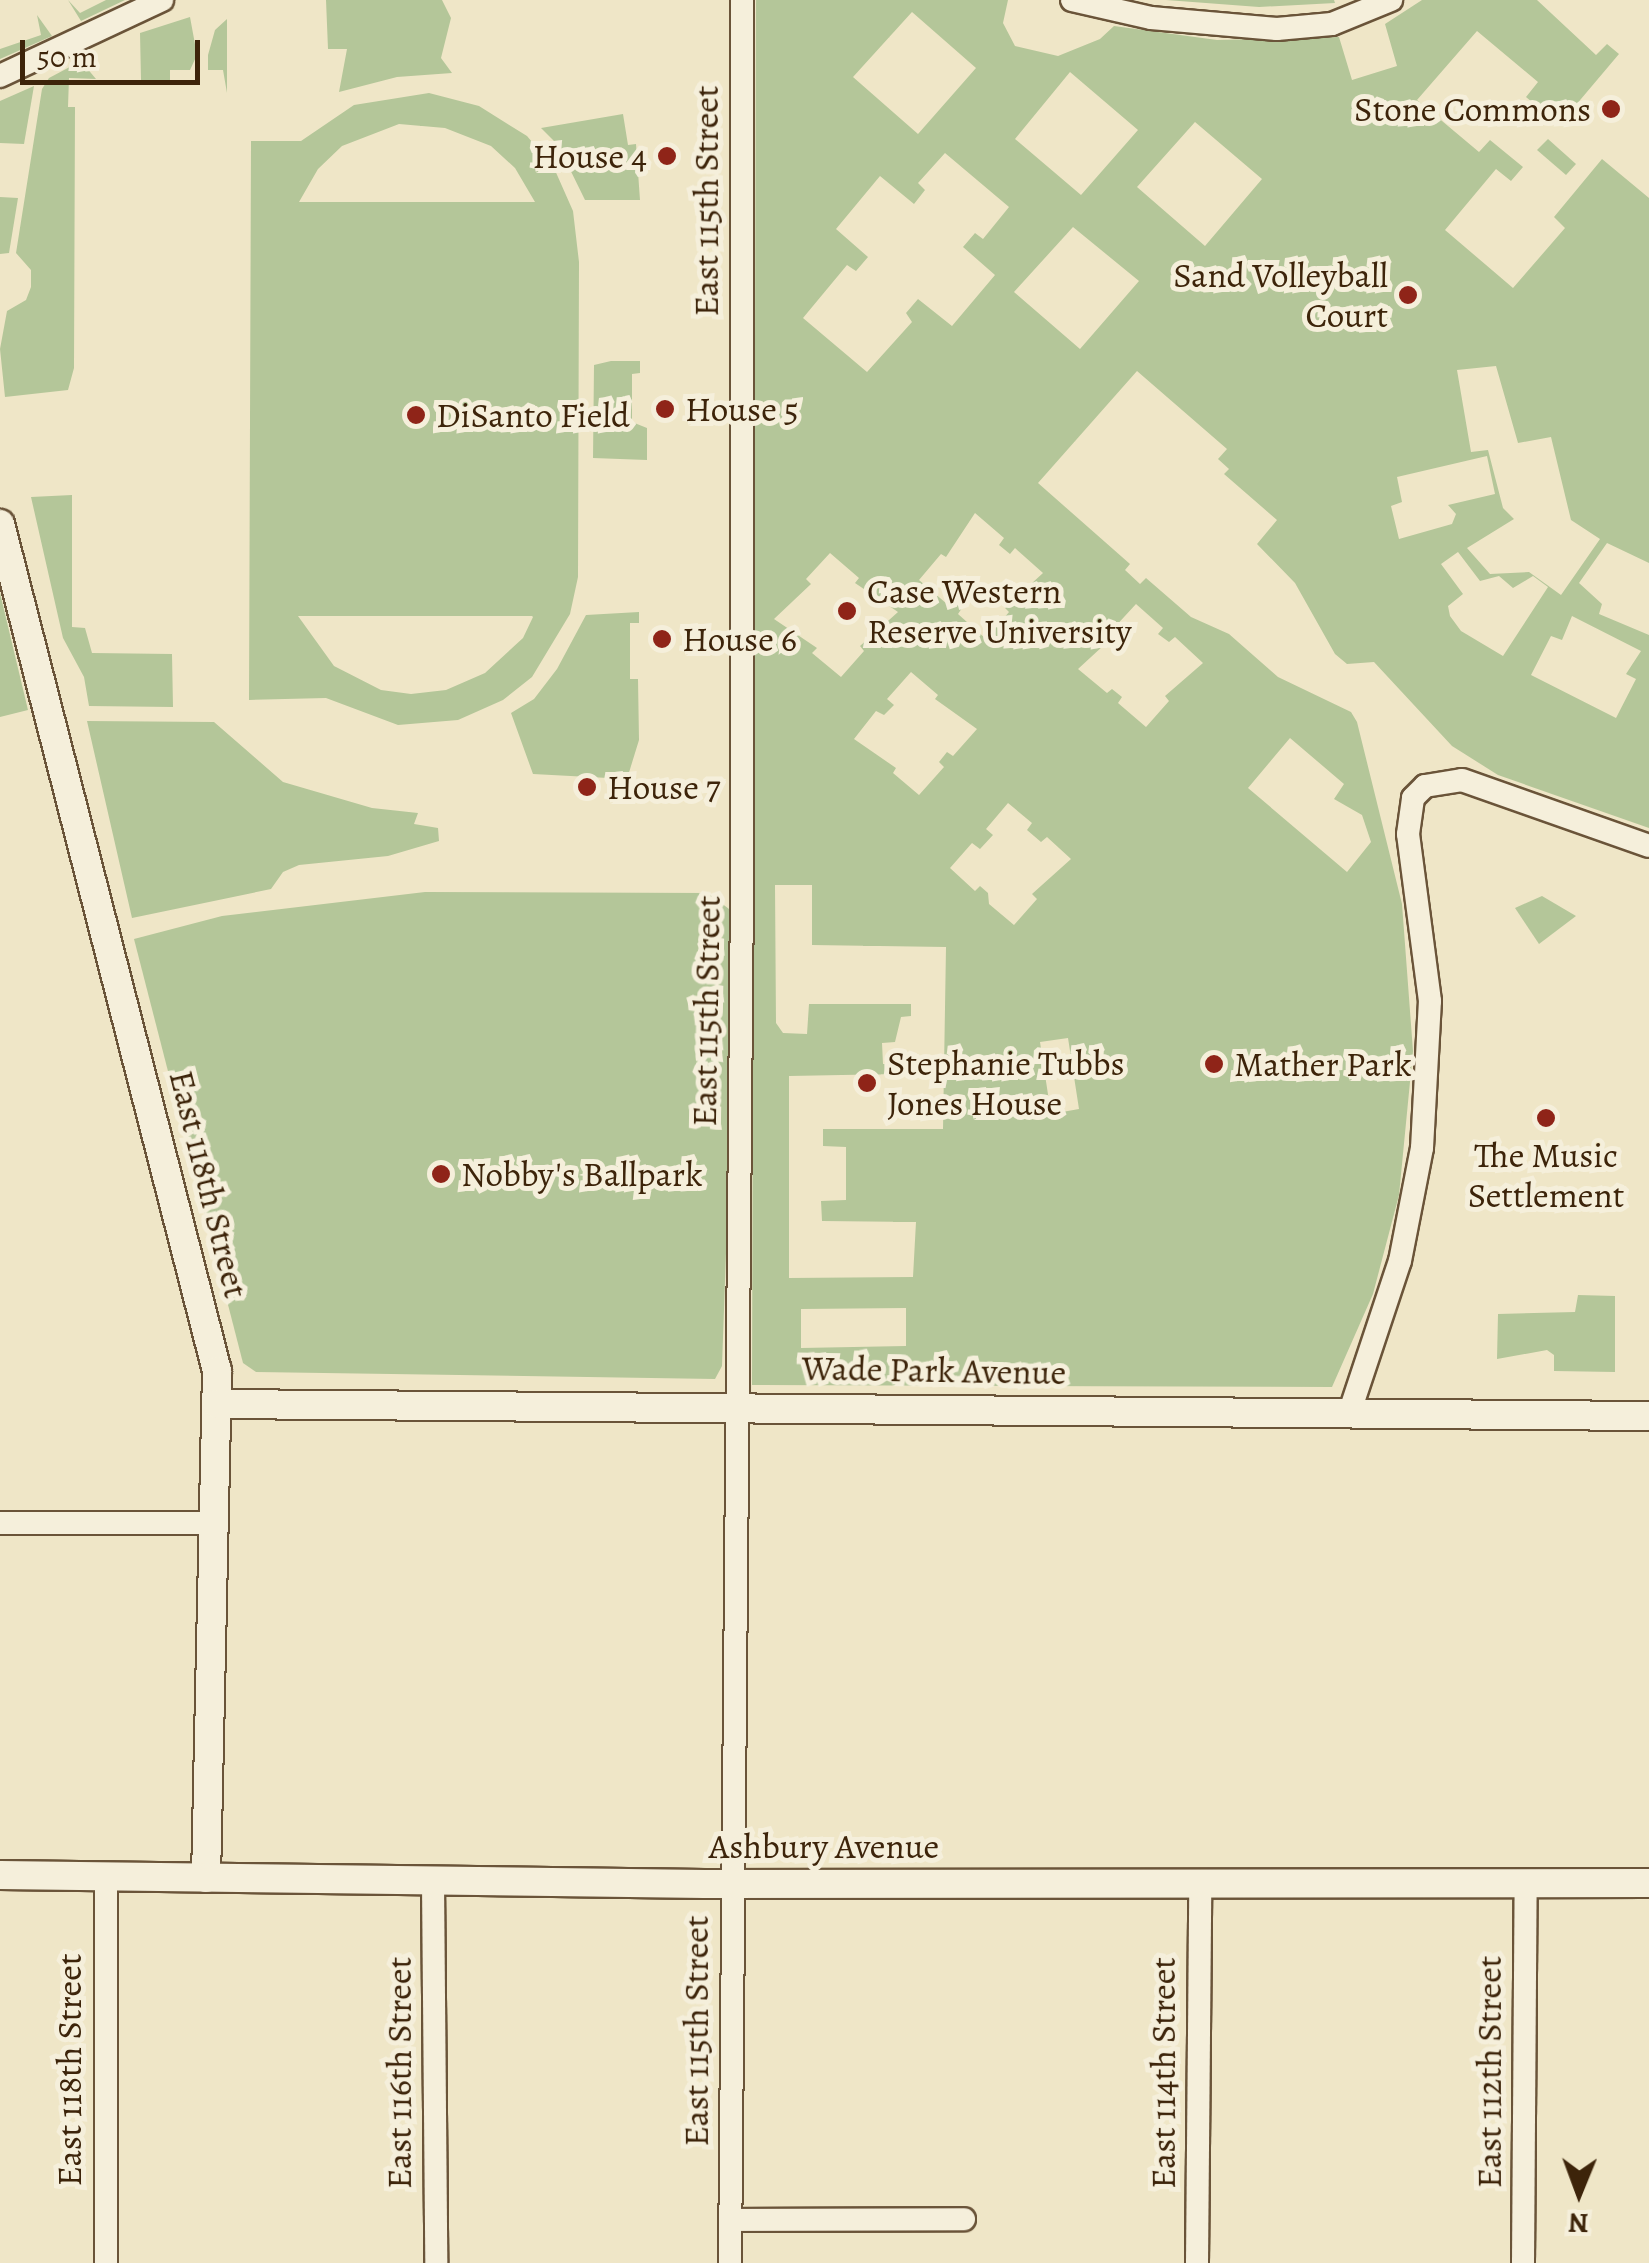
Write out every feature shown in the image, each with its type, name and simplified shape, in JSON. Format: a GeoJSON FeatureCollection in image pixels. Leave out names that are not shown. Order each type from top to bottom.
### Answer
{"type":"FeatureCollection","features":[{"type":"Feature","properties":{"kind":"street"},"geometry":{"type":"LineString","coordinates":[[0,76],[162,0]]}},
{"type":"Feature","properties":{"kind":"street","name":"East 115th Street"},"geometry":{"type":"LineString","coordinates":[[730,2263],[742,0]]}},
{"type":"Feature","properties":{"kind":"street"},"geometry":{"type":"LineString","coordinates":[[1072,0],[1151,18],[1277,28],[1332,24],[1391,0]]}},
{"type":"Feature","properties":{"kind":"street","name":"East 118th Street"},"geometry":{"type":"LineString","coordinates":[[0,524],[218,1372],[206,1878]]}},
{"type":"Feature","properties":{"kind":"street"},"geometry":{"type":"LineString","coordinates":[[1349,1414],[1400,1262],[1422,1148],[1430,1001],[1407,817],[1412,798],[1426,786],[1474,783],[1549,815],[1649,846]]}},
{"type":"Feature","properties":{"kind":"street","name":"Wade Park Avenue"},"geometry":{"type":"LineString","coordinates":[[217,1404],[1649,1416]]}},
{"type":"Feature","properties":{"kind":"street"},"geometry":{"type":"LineString","coordinates":[[0,1523],[214,1524]]}},
{"type":"Feature","properties":{"kind":"street","name":"Ashbury Avenue"},"geometry":{"type":"LineString","coordinates":[[0,1875],[731,1884],[1649,1882]]}},
{"type":"Feature","properties":{"kind":"street","name":"East 118th Street"},"geometry":{"type":"LineString","coordinates":[[106,1877],[106,2263]]}},
{"type":"Feature","properties":{"kind":"street","name":"East 112th Street"},"geometry":{"type":"LineString","coordinates":[[1523,2263],[1526,1880]]}},
{"type":"Feature","properties":{"kind":"street","name":"East 116th Street"},"geometry":{"type":"LineString","coordinates":[[433,1882],[436,2263]]}},
{"type":"Feature","properties":{"kind":"street","name":"East 114th Street"},"geometry":{"type":"LineString","coordinates":[[1197,2263],[1200,1883]]}},
{"type":"Feature","properties":{"kind":"street"},"geometry":{"type":"LineString","coordinates":[[730,2220],[964,2219]]}},
{"type":"Feature","properties":{"kind":"green space"},"geometry":{"type":"Polygon","coordinates":[[[68,0],[80,13],[106,0],[125,0],[81,21],[68,0]]]}},
{"type":"Feature","properties":{"kind":"green space"},"geometry":{"type":"Polygon","coordinates":[[[326,0],[442,0],[451,18],[441,58],[452,73],[397,77],[339,92],[347,49],[328,49],[326,0]]]}},
{"type":"Feature","properties":{"kind":"green space"},"geometry":{"type":"Polygon","coordinates":[[[756,0],[1008,0],[1003,23],[1015,46],[1058,56],[1100,39],[1114,26],[1217,40],[1339,37],[1352,80],[1397,66],[1385,24],[1422,0],[1537,0],[1596,55],[1607,44],[1619,54],[1559,125],[1526,97],[1538,82],[1477,31],[1417,100],[1479,152],[1490,140],[1523,167],[1511,181],[1496,169],[1445,230],[1513,288],[1565,228],[1554,217],[1602,159],[1649,198],[1649,563],[1607,543],[1579,583],[1602,604],[1599,614],[1649,635],[1649,828],[1498,775],[1452,746],[1374,662],[1347,664],[1335,654],[1295,583],[1257,544],[1277,520],[1224,474],[1229,469],[1218,459],[1227,449],[1137,371],[1038,483],[1130,564],[1125,570],[1140,584],[1146,578],[1191,617],[1229,634],[1278,677],[1351,712],[1357,722],[1402,904],[1413,1051],[1399,1195],[1373,1294],[1332,1387],[752,1385],[756,0]],[[912,12],[853,77],[918,134],[976,68],[912,12]],[[1070,72],[1015,139],[1081,195],[1138,130],[1070,72]],[[1195,122],[1137,187],[1205,246],[1262,179],[1195,122]],[[945,153],[918,183],[925,190],[914,204],[880,176],[836,229],[868,257],[856,271],[847,265],[803,318],[867,372],[912,322],[906,313],[918,299],[952,326],[995,275],[963,247],[975,233],[983,239],[1009,207],[945,153]],[[1073,227],[1014,292],[1080,349],[1139,281],[1073,227]],[[1496,366],[1457,370],[1471,452],[1488,450],[1503,508],[1514,519],[1467,548],[1490,574],[1529,572],[1561,595],[1600,539],[1571,520],[1551,437],[1518,443],[1496,366]],[[1487,456],[1397,477],[1402,502],[1391,506],[1399,539],[1452,524],[1456,514],[1448,505],[1495,494],[1487,456]],[[975,513],[946,557],[941,554],[919,580],[947,604],[952,599],[962,608],[958,614],[986,639],[1009,612],[1005,608],[1043,573],[1015,548],[1010,554],[999,545],[1004,538],[975,513]],[[1458,552],[1441,564],[1463,594],[1448,606],[1461,631],[1503,656],[1548,587],[1533,576],[1513,588],[1499,576],[1480,581],[1458,552]],[[830,553],[806,579],[811,584],[774,619],[817,648],[812,653],[841,677],[864,651],[860,646],[898,612],[855,583],[859,578],[830,553]],[[1136,604],[1113,629],[1116,634],[1078,669],[1107,693],[1112,689],[1122,697],[1118,703],[1146,727],[1169,701],[1165,696],[1203,663],[1175,637],[1169,642],[1158,634],[1163,628],[1136,604]],[[1572,616],[1562,640],[1551,636],[1531,675],[1616,718],[1636,679],[1626,674],[1641,651],[1572,616]],[[911,672],[887,699],[894,705],[884,715],[876,711],[854,739],[896,768],[893,773],[919,795],[944,767],[939,762],[947,752],[953,756],[977,729],[935,699],[938,695],[911,672]],[[1290,738],[1248,788],[1347,872],[1371,842],[1362,815],[1334,799],[1344,784],[1290,738]],[[1008,803],[986,829],[993,835],[980,849],[972,843],[950,868],[975,891],[980,886],[988,893],[989,904],[1014,925],[1037,899],[1032,894],[1071,859],[1047,837],[1041,842],[1027,830],[1032,823],[1008,803]],[[775,885],[776,1023],[783,1033],[807,1034],[809,1004],[911,1004],[911,1016],[901,1017],[895,1042],[882,1043],[883,1064],[895,1064],[895,1074],[789,1076],[789,1278],[913,1277],[916,1222],[822,1221],[821,1201],[846,1200],[846,1147],[823,1146],[823,1129],[943,1129],[946,947],[812,945],[812,885],[775,885]],[[1068,1038],[1040,1042],[1051,1114],[1079,1109],[1068,1038]],[[906,1308],[801,1309],[801,1348],[906,1346],[906,1308]]]}},
{"type":"Feature","properties":{"kind":"green space"},"geometry":{"type":"Polygon","coordinates":[[[1166,0],[1334,0],[1335,3],[1259,7],[1166,0]]]}},
{"type":"Feature","properties":{"kind":"green space"},"geometry":{"type":"Polygon","coordinates":[[[37,15],[52,36],[0,59],[0,49],[41,35],[37,15]]]}},
{"type":"Feature","properties":{"kind":"green space"},"geometry":{"type":"Polygon","coordinates":[[[190,17],[197,55],[190,70],[170,70],[170,80],[141,80],[140,33],[190,17]]]}},
{"type":"Feature","properties":{"kind":"green space"},"geometry":{"type":"Polygon","coordinates":[[[227,19],[227,93],[223,70],[208,70],[208,55],[215,30],[227,19]]]}},
{"type":"Feature","properties":{"kind":"green space"},"geometry":{"type":"Polygon","coordinates":[[[81,61],[96,79],[69,78],[68,107],[75,107],[74,368],[68,390],[5,397],[0,349],[7,311],[26,300],[31,287],[31,270],[16,253],[42,89],[49,78],[81,61]]]}},
{"type":"Feature","properties":{"kind":"green space"},"geometry":{"type":"Polygon","coordinates":[[[34,86],[24,144],[0,143],[0,101],[34,86]]]}},
{"type":"Feature","properties":{"kind":"green space","name":"DiSanto Field"},"geometry":{"type":"Polygon","coordinates":[[[429,93],[479,106],[527,136],[554,168],[573,211],[579,262],[578,577],[570,614],[532,677],[503,700],[458,720],[398,725],[326,698],[249,700],[251,141],[301,141],[354,105],[429,93]],[[399,124],[342,146],[318,169],[299,202],[535,202],[515,168],[491,146],[445,128],[399,124]],[[298,616],[334,666],[381,690],[411,694],[446,690],[485,673],[523,638],[533,617],[532,616],[298,616]]]}},
{"type":"Feature","properties":{"kind":"green space"},"geometry":{"type":"Polygon","coordinates":[[[623,114],[628,145],[636,144],[640,200],[585,200],[558,145],[541,128],[623,114]]]}},
{"type":"Feature","properties":{"kind":"green space"},"geometry":{"type":"Polygon","coordinates":[[[1548,139],[1576,164],[1566,175],[1537,150],[1548,139]]]}},
{"type":"Feature","properties":{"kind":"green space"},"geometry":{"type":"Polygon","coordinates":[[[0,197],[18,198],[9,253],[0,254],[0,197]]]}},
{"type":"Feature","properties":{"kind":"green space"},"geometry":{"type":"Polygon","coordinates":[[[640,361],[640,373],[632,374],[632,422],[647,428],[647,460],[593,458],[594,365],[640,361]]]}},
{"type":"Feature","properties":{"kind":"green space"},"geometry":{"type":"Polygon","coordinates":[[[72,495],[72,627],[85,628],[92,653],[172,654],[173,707],[89,706],[84,677],[63,638],[31,497],[72,495]]]}},
{"type":"Feature","properties":{"kind":"green space"},"geometry":{"type":"Polygon","coordinates":[[[0,593],[28,710],[0,717],[0,593]]]}},
{"type":"Feature","properties":{"kind":"green space"},"geometry":{"type":"Polygon","coordinates":[[[639,612],[639,623],[630,623],[630,679],[638,679],[639,740],[627,779],[533,774],[511,713],[534,699],[557,669],[586,615],[639,612]]]}},
{"type":"Feature","properties":{"kind":"green space"},"geometry":{"type":"Polygon","coordinates":[[[87,721],[214,722],[283,782],[372,808],[418,813],[414,824],[438,828],[439,841],[388,856],[299,865],[283,872],[271,889],[132,918],[87,721]]]}},
{"type":"Feature","properties":{"kind":"green space","name":"Nobby's Ballpark"},"geometry":{"type":"Polygon","coordinates":[[[425,892],[708,893],[729,909],[729,1169],[722,1366],[715,1379],[256,1372],[243,1363],[134,939],[222,916],[425,892]]]}},
{"type":"Feature","properties":{"kind":"green space"},"geometry":{"type":"Polygon","coordinates":[[[1542,896],[1576,916],[1539,944],[1515,908],[1542,896]]]}},
{"type":"Feature","properties":{"kind":"green space"},"geometry":{"type":"Polygon","coordinates":[[[1578,1295],[1615,1296],[1615,1372],[1554,1371],[1554,1355],[1547,1350],[1497,1359],[1498,1314],[1575,1312],[1578,1295]]]}},
{"type":"Feature","properties":{"kind":"place","name":"Stone Commons"},"geometry":{"type":"Point","coordinates":[1611,109]}},
{"type":"Feature","properties":{"kind":"place","name":"House 4"},"geometry":{"type":"Point","coordinates":[667,156]}},
{"type":"Feature","properties":{"kind":"place","name":"Sand Volleyball Court"},"geometry":{"type":"Point","coordinates":[1408,295]}},
{"type":"Feature","properties":{"kind":"place","name":"House 5"},"geometry":{"type":"Point","coordinates":[665,409]}},
{"type":"Feature","properties":{"kind":"place","name":"DiSanto Field"},"geometry":{"type":"Point","coordinates":[416,415]}},
{"type":"Feature","properties":{"kind":"place","name":"Case Western Reserve University"},"geometry":{"type":"Point","coordinates":[847,611]}},
{"type":"Feature","properties":{"kind":"place","name":"House 6"},"geometry":{"type":"Point","coordinates":[662,639]}},
{"type":"Feature","properties":{"kind":"place","name":"House 7"},"geometry":{"type":"Point","coordinates":[587,787]}},
{"type":"Feature","properties":{"kind":"place","name":"Mather Park"},"geometry":{"type":"Point","coordinates":[1214,1064]}},
{"type":"Feature","properties":{"kind":"place","name":"Stephanie Tubbs Jones House"},"geometry":{"type":"Point","coordinates":[867,1083]}},
{"type":"Feature","properties":{"kind":"place","name":"The Music Settlement"},"geometry":{"type":"Point","coordinates":[1546,1118]}},
{"type":"Feature","properties":{"kind":"place","name":"Nobby's Ballpark"},"geometry":{"type":"Point","coordinates":[441,1174]}}]}
